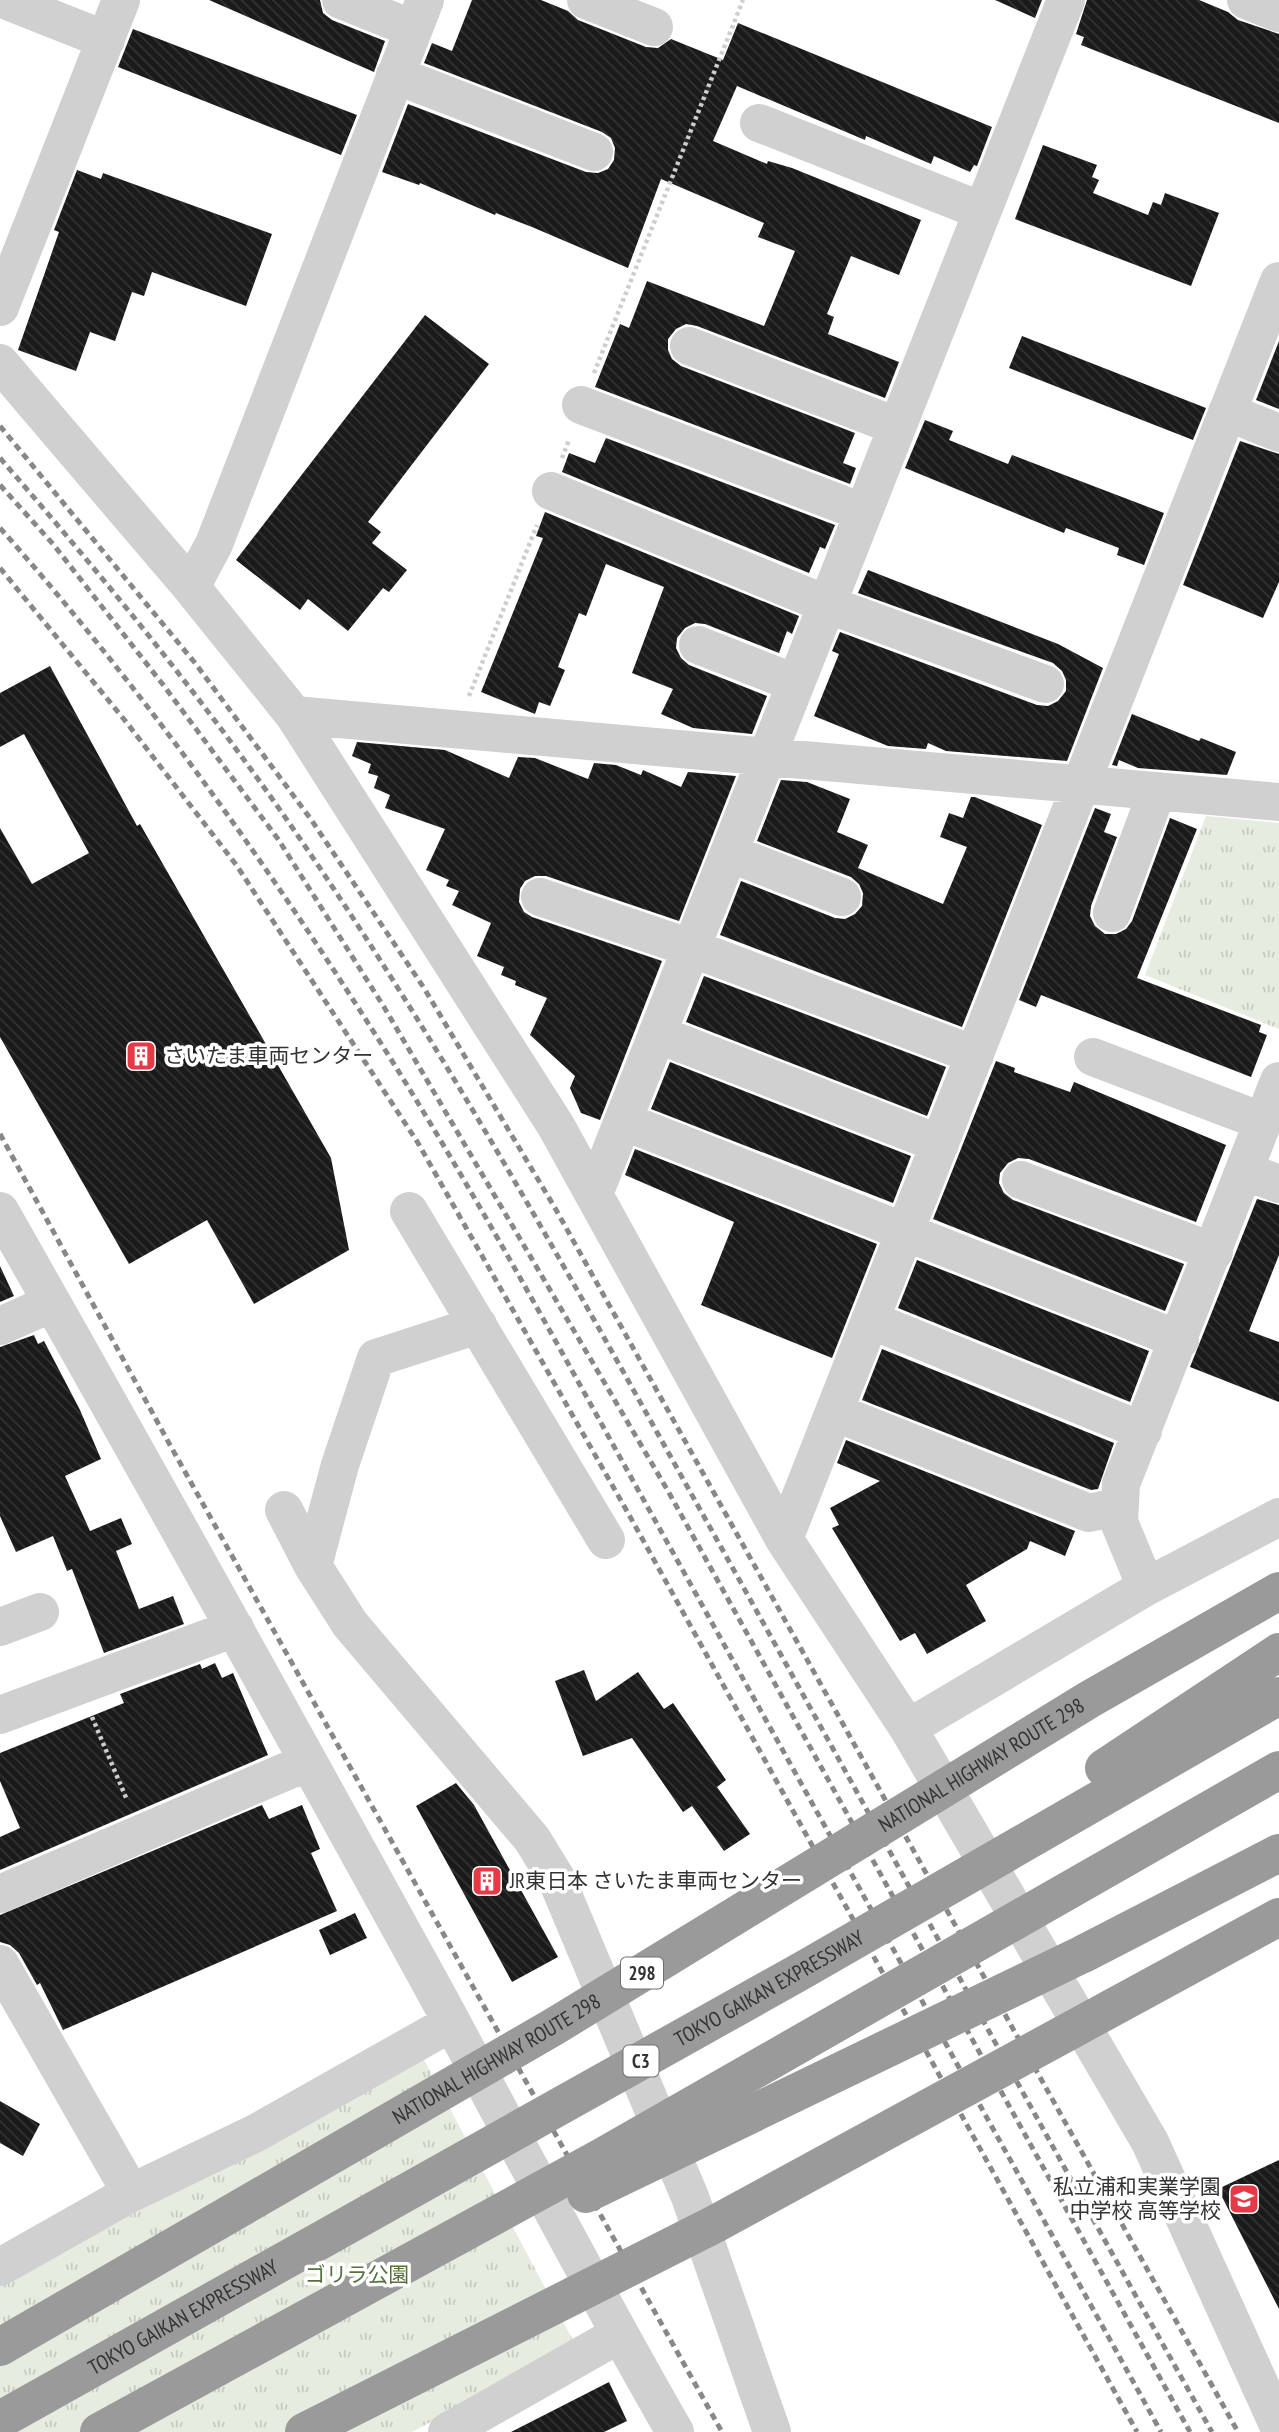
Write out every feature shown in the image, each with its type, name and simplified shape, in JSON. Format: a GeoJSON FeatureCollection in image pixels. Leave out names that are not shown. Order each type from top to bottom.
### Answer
{"type":"FeatureCollection","features":[{"type":"Feature","properties":{"kind":"highway","name":"NATIONAL HIGHWAY ROUTE 298"},"geometry":{"type":"LineString","coordinates":[[0,2347],[555,2026],[1078,1706],[1279,1591]]}},
{"type":"Feature","properties":{"kind":"highway"},"geometry":{"type":"LineString","coordinates":[[803,1970],[1279,1652]]}},
{"type":"Feature","properties":{"kind":"highway","name":"TOKYO GAIKAN EXPRESSWAY"},"geometry":{"type":"LineString","coordinates":[[0,2420],[803,1970],[1279,1696]]}},
{"type":"Feature","properties":{"kind":"highway"},"geometry":{"type":"LineString","coordinates":[[99,2432],[602,2157],[1279,1770]]}},
{"type":"Feature","properties":{"kind":"highway"},"geometry":{"type":"LineString","coordinates":[[146,2406],[271,2359],[609,2182],[1086,1953],[1279,1853]]}},
{"type":"Feature","properties":{"kind":"highway"},"geometry":{"type":"LineString","coordinates":[[304,2432],[715,2224],[1279,1917]]}},
{"type":"Feature","properties":{"kind":"street"},"geometry":{"type":"LineString","coordinates":[[5,0],[106,40]]}},
{"type":"Feature","properties":{"kind":"street"},"geometry":{"type":"LineString","coordinates":[[0,307],[121,0]]}},
{"type":"Feature","properties":{"kind":"street"},"geometry":{"type":"LineString","coordinates":[[191,587],[215,544],[419,14],[341,0]]}},
{"type":"Feature","properties":{"kind":"street"},"geometry":{"type":"LineString","coordinates":[[586,0],[654,27]]}},
{"type":"Feature","properties":{"kind":"street"},"geometry":{"type":"LineString","coordinates":[[594,1194],[1066,0]]}},
{"type":"Feature","properties":{"kind":"street"},"geometry":{"type":"LineString","coordinates":[[1246,0],[1279,13]]}},
{"type":"Feature","properties":{"kind":"street"},"geometry":{"type":"LineString","coordinates":[[395,75],[594,152]]}},
{"type":"Feature","properties":{"kind":"street"},"geometry":{"type":"LineString","coordinates":[[759,123],[982,211]]}},
{"type":"Feature","properties":{"kind":"street"},"geometry":{"type":"LineString","coordinates":[[784,1539],[1227,412],[1264,364],[1279,281]]}},
{"type":"Feature","properties":{"kind":"street"},"geometry":{"type":"LineString","coordinates":[[689,346],[896,426]]}},
{"type":"Feature","properties":{"kind":"street"},"geometry":{"type":"LineString","coordinates":[[0,363],[191,587],[294,715],[556,1126],[784,1539],[908,1728],[1150,2141],[1279,2427]]}},
{"type":"Feature","properties":{"kind":"street"},"geometry":{"type":"LineString","coordinates":[[581,405],[862,512]]}},
{"type":"Feature","properties":{"kind":"street"},"geometry":{"type":"LineString","coordinates":[[1227,412],[1279,433]]}},
{"type":"Feature","properties":{"kind":"street"},"geometry":{"type":"LineString","coordinates":[[551,491],[826,604],[1045,684]]}},
{"type":"Feature","properties":{"kind":"street"},"geometry":{"type":"LineString","coordinates":[[698,645],[795,683]]}},
{"type":"Feature","properties":{"kind":"street"},"geometry":{"type":"LineString","coordinates":[[294,715],[766,754],[1279,802]]}},
{"type":"Feature","properties":{"kind":"street"},"geometry":{"type":"LineString","coordinates":[[1112,913],[1157,791]]}},
{"type":"Feature","properties":{"kind":"street"},"geometry":{"type":"LineString","coordinates":[[729,853],[842,897]]}},
{"type":"Feature","properties":{"kind":"street"},"geometry":{"type":"LineString","coordinates":[[540,897],[691,948],[975,1055]]}},
{"type":"Feature","properties":{"kind":"street"},"geometry":{"type":"LineString","coordinates":[[657,1034],[940,1143]]}},
{"type":"Feature","properties":{"kind":"street"},"geometry":{"type":"LineString","coordinates":[[1093,1057],[1264,1122]]}},
{"type":"Feature","properties":{"kind":"street"},"geometry":{"type":"LineString","coordinates":[[1146,1587],[1119,1522],[1121,1484],[1214,1252],[1262,1177],[1264,1122],[1279,1083]]}},
{"type":"Feature","properties":{"kind":"street"},"geometry":{"type":"LineString","coordinates":[[623,1121],[1180,1340]]}},
{"type":"Feature","properties":{"kind":"street"},"geometry":{"type":"LineString","coordinates":[[1021,1180],[1214,1252]]}},
{"type":"Feature","properties":{"kind":"street"},"geometry":{"type":"LineString","coordinates":[[0,1211],[235,1628],[452,2022],[672,2431]]}},
{"type":"Feature","properties":{"kind":"street"},"geometry":{"type":"LineString","coordinates":[[409,1211],[606,1540]]}},
{"type":"Feature","properties":{"kind":"street"},"geometry":{"type":"LineString","coordinates":[[0,1326],[52,1303]]}},
{"type":"Feature","properties":{"kind":"street"},"geometry":{"type":"LineString","coordinates":[[870,1320],[1143,1431]]}},
{"type":"Feature","properties":{"kind":"street"},"geometry":{"type":"LineString","coordinates":[[313,1566],[340,1465],[376,1357],[478,1325]]}},
{"type":"Feature","properties":{"kind":"street"},"geometry":{"type":"LineString","coordinates":[[834,1412],[1089,1513],[1120,1506]]}},
{"type":"Feature","properties":{"kind":"street"},"geometry":{"type":"LineString","coordinates":[[284,1510],[313,1566],[350,1624],[531,1839],[556,1878],[691,2197],[772,2432]]}},
{"type":"Feature","properties":{"kind":"street"},"geometry":{"type":"LineString","coordinates":[[908,1728],[1146,1587],[1279,1517]]}},
{"type":"Feature","properties":{"kind":"street"},"geometry":{"type":"LineString","coordinates":[[0,1627],[40,1612]]}},
{"type":"Feature","properties":{"kind":"street"},"geometry":{"type":"LineString","coordinates":[[0,1714],[235,1628]]}},
{"type":"Feature","properties":{"kind":"street"},"geometry":{"type":"LineString","coordinates":[[0,1894],[308,1762]]}},
{"type":"Feature","properties":{"kind":"street"},"geometry":{"type":"LineString","coordinates":[[0,1964],[131,2193]]}},
{"type":"Feature","properties":{"kind":"street"},"geometry":{"type":"LineString","coordinates":[[0,2267],[131,2193],[256,2133],[452,2022]]}},
{"type":"Feature","properties":{"kind":"street"},"geometry":{"type":"LineString","coordinates":[[447,2432],[618,2335]]}},
{"type":"Feature","properties":{"kind":"path"},"geometry":{"type":"LineString","coordinates":[[457,727],[551,491],[581,405],[743,0]]}},
{"type":"Feature","properties":{"kind":"path"},"geometry":{"type":"LineString","coordinates":[[79,1686],[140,1833]]}},
{"type":"Feature","properties":{"kind":"green space"},"geometry":{"type":"Polygon","coordinates":[[[1206,816],[1279,823],[1279,1029],[1145,975],[1206,816]]]}},
{"type":"Feature","properties":{"kind":"green space","name":"ゴリラ公園"},"geometry":{"type":"Polygon","coordinates":[[[423,2058],[576,2346],[412,2432],[0,2432],[0,2285],[423,2058]]]}},
{"type":"Feature","properties":{"kind":"building"},"geometry":{"type":"Polygon","coordinates":[[[209,0],[320,0],[323,13],[332,20],[385,41],[374,72],[209,0]]]}},
{"type":"Feature","properties":{"kind":"building"},"geometry":{"type":"Polygon","coordinates":[[[472,0],[541,0],[568,11],[578,20],[646,47],[658,48],[671,39],[723,60],[738,23],[992,127],[977,166],[974,165],[970,172],[934,156],[931,164],[866,136],[865,140],[737,86],[713,141],[767,164],[768,161],[792,168],[921,220],[899,275],[851,256],[827,314],[834,317],[828,334],[899,362],[885,398],[697,326],[686,324],[676,329],[668,339],[668,350],[672,359],[681,366],[855,433],[843,463],[856,468],[850,484],[595,387],[620,324],[629,328],[647,281],[764,326],[795,251],[758,237],[764,223],[661,179],[628,268],[420,183],[419,185],[382,172],[408,104],[586,172],[598,173],[608,169],[614,160],[615,148],[611,138],[602,132],[424,63],[432,43],[452,51],[472,0]]]}},
{"type":"Feature","properties":{"kind":"building"},"geometry":{"type":"Polygon","coordinates":[[[995,0],[1042,0],[1035,18],[995,0]]]}},
{"type":"Feature","properties":{"kind":"building"},"geometry":{"type":"Polygon","coordinates":[[[1087,0],[1199,0],[1228,12],[1238,20],[1279,34],[1279,123],[1081,45],[1084,37],[1076,34],[1087,0]]]}},
{"type":"Feature","properties":{"kind":"building"},"geometry":{"type":"Polygon","coordinates":[[[133,29],[357,115],[341,155],[118,67],[133,29]]]}},
{"type":"Feature","properties":{"kind":"building"},"geometry":{"type":"Polygon","coordinates":[[[1043,145],[1097,165],[1092,177],[1099,180],[1093,193],[1148,215],[1153,202],[1161,205],[1165,193],[1219,213],[1191,286],[1015,219],[1043,145]]]}},
{"type":"Feature","properties":{"kind":"building"},"geometry":{"type":"Polygon","coordinates":[[[77,170],[101,179],[103,173],[272,234],[246,306],[152,272],[144,296],[132,292],[115,341],[90,332],[76,371],[18,350],[59,232],[54,230],[77,170]]]}},
{"type":"Feature","properties":{"kind":"building"},"geometry":{"type":"Polygon","coordinates":[[[425,315],[489,364],[368,522],[381,532],[372,543],[407,570],[389,592],[383,588],[348,631],[308,599],[300,610],[236,560],[425,315]]]}},
{"type":"Feature","properties":{"kind":"building"},"geometry":{"type":"Polygon","coordinates":[[[1022,336],[1206,408],[1193,440],[1009,368],[1022,336]]]}},
{"type":"Feature","properties":{"kind":"building"},"geometry":{"type":"Polygon","coordinates":[[[1279,341],[1279,409],[1256,400],[1279,341]]]}},
{"type":"Feature","properties":{"kind":"building"},"geometry":{"type":"Polygon","coordinates":[[[925,420],[953,431],[949,440],[1008,464],[1012,455],[1164,513],[1144,565],[1117,555],[1119,548],[1066,528],[1064,533],[905,468],[925,420]]]}},
{"type":"Feature","properties":{"kind":"building"},"geometry":{"type":"Polygon","coordinates":[[[606,438],[835,525],[825,549],[820,547],[809,573],[562,472],[569,453],[595,463],[606,438]]]}},
{"type":"Feature","properties":{"kind":"building"},"geometry":{"type":"Polygon","coordinates":[[[1240,441],[1279,454],[1279,582],[1263,618],[1183,585],[1240,441]]]}},
{"type":"Feature","properties":{"kind":"building"},"geometry":{"type":"Polygon","coordinates":[[[545,512],[799,616],[792,634],[787,631],[779,653],[705,624],[695,623],[685,628],[677,638],[676,648],[681,658],[689,665],[767,696],[752,734],[693,728],[661,714],[673,689],[632,673],[664,587],[606,564],[586,616],[579,613],[558,667],[565,670],[550,706],[539,702],[535,714],[481,692],[543,538],[536,536],[545,512]]]}},
{"type":"Feature","properties":{"kind":"building"},"geometry":{"type":"Polygon","coordinates":[[[868,570],[1058,644],[1103,668],[1067,761],[946,751],[928,743],[926,749],[888,746],[814,716],[839,654],[832,651],[840,632],[1037,705],[1048,706],[1058,701],[1066,691],[1066,680],[1062,671],[1053,663],[858,593],[868,570]]]}},
{"type":"Feature","properties":{"kind":"building","name":"さいたま車両センター"},"geometry":{"type":"Polygon","coordinates":[[[50,666],[137,826],[140,824],[331,1158],[349,1250],[254,1304],[207,1220],[129,1264],[0,1037],[0,828],[32,884],[89,853],[24,734],[0,747],[0,693],[50,666]]]}},
{"type":"Feature","properties":{"kind":"building"},"geometry":{"type":"Polygon","coordinates":[[[1132,714],[1199,741],[1201,738],[1236,752],[1227,775],[1138,768],[1119,760],[1117,766],[1112,765],[1132,714]]]}},
{"type":"Feature","properties":{"kind":"building"},"geometry":{"type":"Polygon","coordinates":[[[357,742],[445,750],[509,778],[518,757],[535,758],[588,779],[594,763],[616,765],[641,775],[643,770],[681,787],[688,772],[736,776],[679,921],[546,876],[535,876],[525,881],[520,889],[519,902],[524,912],[532,917],[662,961],[600,1120],[581,1113],[570,1088],[575,1076],[530,1035],[547,998],[515,985],[516,981],[501,975],[504,967],[477,956],[491,923],[452,905],[459,891],[446,886],[449,880],[426,870],[445,829],[385,808],[390,795],[374,788],[378,776],[368,773],[371,764],[352,756],[357,742]]]}},
{"type":"Feature","properties":{"kind":"building"},"geometry":{"type":"Polygon","coordinates":[[[781,780],[807,782],[850,799],[837,832],[868,845],[858,868],[943,904],[967,847],[940,837],[949,813],[963,818],[971,797],[975,797],[1042,825],[962,1027],[720,935],[741,881],[835,918],[845,919],[855,914],[862,906],[863,893],[859,884],[851,877],[757,841],[781,780]]]}},
{"type":"Feature","properties":{"kind":"building"},"geometry":{"type":"Polygon","coordinates":[[[1095,808],[1111,814],[1104,832],[1117,837],[1091,906],[1090,916],[1095,926],[1105,934],[1116,934],[1126,929],[1132,921],[1170,818],[1197,829],[1137,978],[1261,1025],[1259,1032],[1267,1035],[1251,1077],[1041,995],[1036,1007],[1019,1000],[1095,808]]]}},
{"type":"Feature","properties":{"kind":"building"},"geometry":{"type":"Polygon","coordinates":[[[704,976],[946,1067],[927,1116],[686,1022],[704,976]]]}},
{"type":"Feature","properties":{"kind":"building"},"geometry":{"type":"Polygon","coordinates":[[[996,1061],[1015,1068],[1014,1072],[1070,1092],[1074,1082],[1226,1145],[1196,1222],[1029,1159],[1018,1158],[1008,1163],[1000,1173],[999,1183],[1004,1193],[1013,1200],[1184,1264],[1165,1311],[933,1219],[996,1061]]]}},
{"type":"Feature","properties":{"kind":"building"},"geometry":{"type":"Polygon","coordinates":[[[670,1062],[911,1156],[893,1203],[651,1109],[670,1062]]]}},
{"type":"Feature","properties":{"kind":"building"},"geometry":{"type":"Polygon","coordinates":[[[635,1149],[877,1244],[832,1358],[701,1305],[734,1222],[625,1175],[635,1149]]]}},
{"type":"Feature","properties":{"kind":"building"},"geometry":{"type":"Polygon","coordinates":[[[1257,1199],[1279,1205],[1279,1255],[1249,1331],[1279,1342],[1279,1402],[1190,1367],[1257,1199]]]}},
{"type":"Feature","properties":{"kind":"building"},"geometry":{"type":"Polygon","coordinates":[[[917,1260],[1149,1351],[1130,1402],[898,1308],[917,1260]]]}},
{"type":"Feature","properties":{"kind":"building"},"geometry":{"type":"Polygon","coordinates":[[[0,1266],[14,1296],[0,1302],[0,1266]]]}},
{"type":"Feature","properties":{"kind":"building"},"geometry":{"type":"Polygon","coordinates":[[[34,1335],[38,1344],[44,1341],[80,1410],[101,1459],[65,1476],[90,1531],[121,1518],[132,1544],[116,1551],[139,1609],[173,1596],[184,1624],[104,1653],[72,1569],[67,1571],[53,1536],[16,1552],[0,1516],[0,1347],[34,1335]]]}},
{"type":"Feature","properties":{"kind":"building"},"geometry":{"type":"Polygon","coordinates":[[[882,1349],[1114,1443],[1098,1489],[1091,1490],[862,1400],[882,1349]]]}},
{"type":"Feature","properties":{"kind":"building"},"geometry":{"type":"Polygon","coordinates":[[[846,1440],[1075,1531],[1065,1556],[1030,1541],[1027,1549],[966,1585],[986,1621],[927,1654],[915,1633],[900,1641],[832,1528],[839,1525],[830,1508],[880,1481],[837,1463],[846,1440]]]}},
{"type":"Feature","properties":{"kind":"building"},"geometry":{"type":"Polygon","coordinates":[[[215,1663],[222,1678],[233,1673],[268,1755],[0,1870],[0,1837],[20,1828],[0,1781],[0,1753],[124,1703],[120,1694],[200,1664],[202,1669],[215,1663]]]}},
{"type":"Feature","properties":{"kind":"building"},"geometry":{"type":"Polygon","coordinates":[[[584,1670],[596,1701],[638,1672],[664,1709],[673,1703],[726,1780],[717,1787],[750,1834],[724,1851],[692,1806],[683,1812],[632,1738],[583,1756],[555,1681],[584,1670]]]}},
{"type":"Feature","properties":{"kind":"building","name":"JR東日本 さいたま車両センター"},"geometry":{"type":"Polygon","coordinates":[[[456,1783],[474,1805],[558,1957],[512,1982],[416,1806],[456,1783]]]}},
{"type":"Feature","properties":{"kind":"building"},"geometry":{"type":"Polygon","coordinates":[[[262,1805],[269,1819],[302,1805],[320,1849],[311,1853],[337,1911],[63,2030],[40,1983],[37,1985],[19,1953],[10,1945],[0,1942],[0,1915],[262,1805]]]}},
{"type":"Feature","properties":{"kind":"building"},"geometry":{"type":"Polygon","coordinates":[[[355,1913],[367,1938],[330,1955],[319,1930],[355,1913]]]}},
{"type":"Feature","properties":{"kind":"building"},"geometry":{"type":"Polygon","coordinates":[[[0,2101],[40,2124],[23,2156],[0,2143],[0,2101]]]}},
{"type":"Feature","properties":{"kind":"building"},"geometry":{"type":"Polygon","coordinates":[[[1279,2160],[1279,2309],[1218,2189],[1279,2160]]]}},
{"type":"Feature","properties":{"kind":"building"},"geometry":{"type":"Polygon","coordinates":[[[609,2382],[627,2421],[604,2432],[511,2432],[609,2382]]]}},
{"type":"Feature","properties":{"kind":"railway"},"geometry":{"type":"LineString","coordinates":[[0,426],[195,663],[310,818],[424,988],[555,1208],[1238,2432]]}},
{"type":"Feature","properties":{"kind":"railway"},"geometry":{"type":"LineString","coordinates":[[0,458],[116,595],[262,784],[355,922],[468,1102],[627,1379],[1212,2432]]}},
{"type":"Feature","properties":{"kind":"railway"},"geometry":{"type":"LineString","coordinates":[[0,485],[53,544],[164,686],[278,839],[384,1007],[668,1491],[1190,2432]]}},
{"type":"Feature","properties":{"kind":"railway"},"geometry":{"type":"LineString","coordinates":[[0,528],[99,646],[194,768],[326,959],[408,1087],[561,1350],[1161,2432]]}},
{"type":"Feature","properties":{"kind":"railway"},"geometry":{"type":"LineString","coordinates":[[0,568],[127,723],[237,866],[418,1143],[628,1513],[1137,2432]]}},
{"type":"Feature","properties":{"kind":"railway"},"geometry":{"type":"LineString","coordinates":[[0,1134],[170,1445],[722,2432]]}},
{"type":"Feature","properties":{"kind":"place","name":"さいたま車両センター"},"geometry":{"type":"Point","coordinates":[141,1056]}},
{"type":"Feature","properties":{"kind":"place","name":"JR東日本 さいたま車両センター"},"geometry":{"type":"Point","coordinates":[487,1881]}},
{"type":"Feature","properties":{"kind":"place","name":"私立浦和実業学園 中学校 高等学校"},"geometry":{"type":"Point","coordinates":[1244,2199]}}]}
